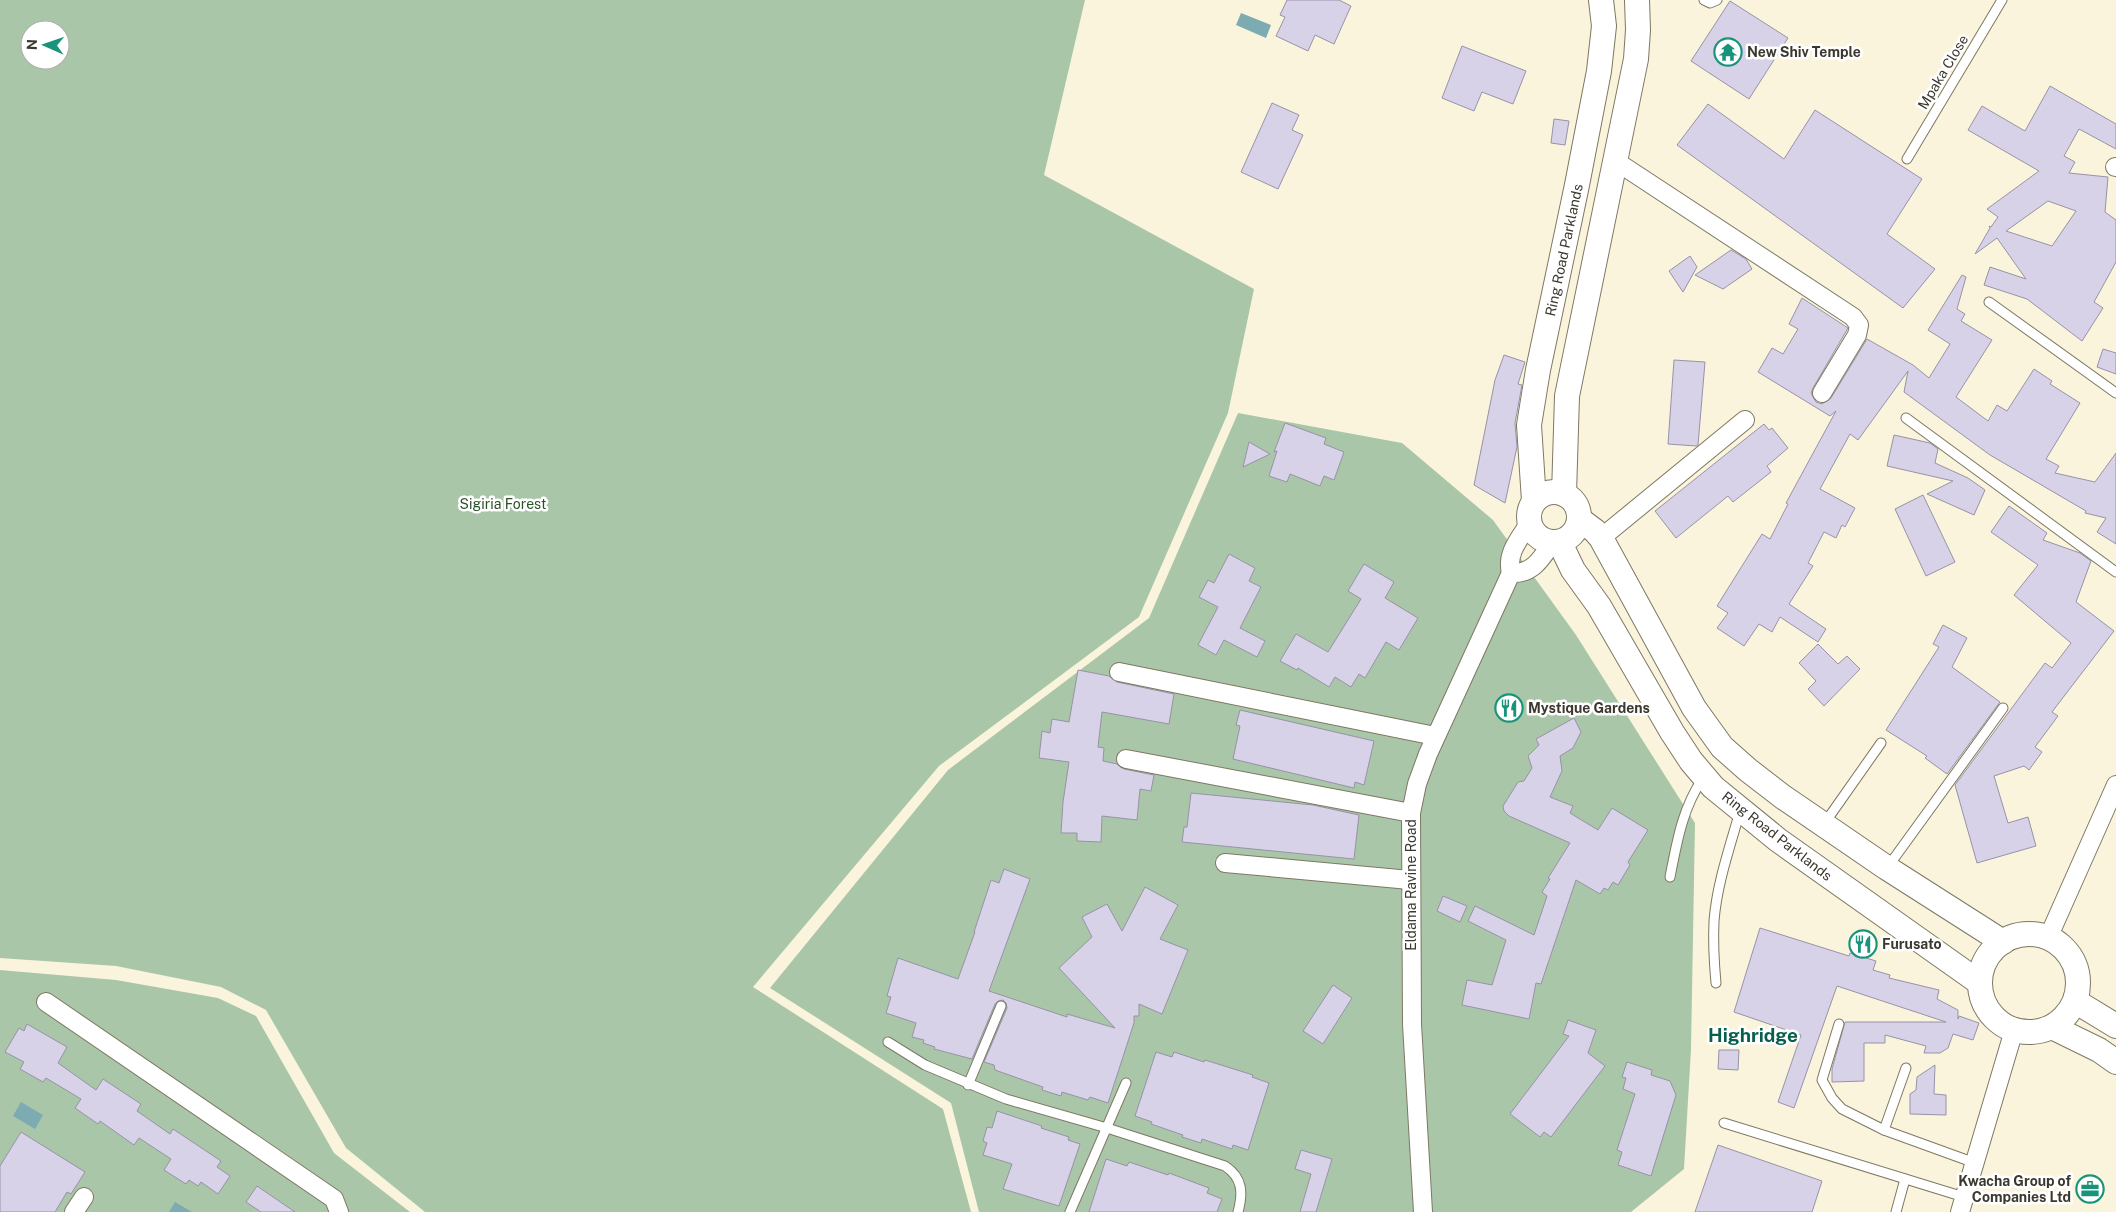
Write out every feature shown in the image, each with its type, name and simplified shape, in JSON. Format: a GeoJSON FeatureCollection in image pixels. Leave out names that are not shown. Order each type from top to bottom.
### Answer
{"type":"FeatureCollection","features":[{"type":"Feature","properties":{"kind":"street","name":"Ring Road Parklands"},"geometry":{"type":"LineString","coordinates":[[1534,501],[1529,425],[1538,370],[1577,185],[1598,71],[1604,26],[1601,0]]}},
{"type":"Feature","properties":{"kind":"street"},"geometry":{"type":"LineString","coordinates":[[1564,494],[1567,396],[1636,59],[1638,30],[1637,0]]}},
{"type":"Feature","properties":{"kind":"street"},"geometry":{"type":"LineString","coordinates":[[1614,160],[1853,317],[1859,325],[1857,335],[1822,393]]}},
{"type":"Feature","properties":{"kind":"street"},"geometry":{"type":"LineString","coordinates":[[1577,185],[1608,191]]}},
{"type":"Feature","properties":{"kind":"street"},"geometry":{"type":"LineString","coordinates":[[1601,538],[1745,420]]}},
{"type":"Feature","properties":{"kind":"street"},"geometry":{"type":"LineString","coordinates":[[1529,524],[1512,551],[1509,566],[1512,573],[1521,573],[1534,567],[1556,543],[1574,534],[1579,519],[1576,504],[1564,494],[1548,492],[1534,501],[1528,516],[1529,524],[1537,537],[1556,543]]}},
{"type":"Feature","properties":{"kind":"street"},"geometry":{"type":"LineString","coordinates":[[1579,519],[1601,538],[1694,708],[1722,746],[1748,770],[1887,868],[2003,942]]}},
{"type":"Feature","properties":{"kind":"street","name":"Ring Road Parklands"},"geometry":{"type":"LineString","coordinates":[[1556,543],[1599,606],[1672,732],[1691,761],[1704,776],[1740,811],[1778,840],[1980,983]]}},
{"type":"Feature","properties":{"kind":"street","name":"Eldama Ravine Road"},"geometry":{"type":"LineString","coordinates":[[1423,1212],[1412,1024],[1410,813],[1417,784],[1435,736],[1512,573]]}},
{"type":"Feature","properties":{"kind":"street"},"geometry":{"type":"LineString","coordinates":[[1119,672],[1435,736]]}},
{"type":"Feature","properties":{"kind":"street"},"geometry":{"type":"LineString","coordinates":[[1126,759],[1410,813]]}},
{"type":"Feature","properties":{"kind":"street"},"geometry":{"type":"LineString","coordinates":[[2048,938],[2116,785]]}},
{"type":"Feature","properties":{"kind":"street"},"geometry":{"type":"LineString","coordinates":[[1225,863],[1410,880]]}},
{"type":"Feature","properties":{"kind":"street"},"geometry":{"type":"LineString","coordinates":[[2033,934],[2048,938],[2061,946],[2071,957],[2077,971],[2078,986],[2075,1000],[2066,1016],[2052,1027],[2033,1032],[2014,1030],[2000,1023],[1989,1012],[1982,998],[1980,983],[1983,967],[1991,953],[2003,942],[2017,936],[2033,934]]}},
{"type":"Feature","properties":{"kind":"street"},"geometry":{"type":"LineString","coordinates":[[2075,1000],[2116,1026]]}},
{"type":"Feature","properties":{"kind":"street"},"geometry":{"type":"LineString","coordinates":[[46,1002],[334,1200],[339,1212]]}},
{"type":"Feature","properties":{"kind":"street"},"geometry":{"type":"LineString","coordinates":[[2052,1027],[2099,1050],[2116,1062]]}},
{"type":"Feature","properties":{"kind":"street"},"geometry":{"type":"LineString","coordinates":[[1962,1205],[2014,1030]]}},
{"type":"Feature","properties":{"kind":"street"},"geometry":{"type":"LineString","coordinates":[[74,1212],[84,1197]]}},
{"type":"Feature","properties":{"kind":"lane"},"geometry":{"type":"LineString","coordinates":[[1704,0],[1710,2],[1717,0]]}},
{"type":"Feature","properties":{"kind":"lane","name":"Mpaka Close"},"geometry":{"type":"LineString","coordinates":[[1907,159],[2002,0]]}},
{"type":"Feature","properties":{"kind":"lane"},"geometry":{"type":"LineString","coordinates":[[1989,302],[2116,393]]}},
{"type":"Feature","properties":{"kind":"lane"},"geometry":{"type":"LineString","coordinates":[[1906,418],[2116,572]]}},
{"type":"Feature","properties":{"kind":"lane"},"geometry":{"type":"LineString","coordinates":[[1887,868],[2003,708]]}},
{"type":"Feature","properties":{"kind":"lane"},"geometry":{"type":"LineString","coordinates":[[1824,824],[1881,743]]}},
{"type":"Feature","properties":{"kind":"lane"},"geometry":{"type":"LineString","coordinates":[[1670,877],[1681,822],[1692,794],[1704,776]]}},
{"type":"Feature","properties":{"kind":"lane"},"geometry":{"type":"LineString","coordinates":[[1716,983],[1713,951],[1714,919],[1723,869],[1740,811]]}},
{"type":"Feature","properties":{"kind":"lane"},"geometry":{"type":"LineString","coordinates":[[968,1085],[1001,1006]]}},
{"type":"Feature","properties":{"kind":"lane"},"geometry":{"type":"LineString","coordinates":[[1839,1024],[1822,1080],[1832,1098],[1842,1109],[1884,1130],[1974,1163]]}},
{"type":"Feature","properties":{"kind":"lane"},"geometry":{"type":"LineString","coordinates":[[888,1042],[925,1065],[968,1085],[1006,1099],[1107,1128],[1225,1166],[1234,1172],[1241,1182],[1241,1202],[1238,1212]]}},
{"type":"Feature","properties":{"kind":"lane"},"geometry":{"type":"LineString","coordinates":[[1884,1130],[1906,1068]]}},
{"type":"Feature","properties":{"kind":"lane"},"geometry":{"type":"LineString","coordinates":[[1070,1212],[1126,1083]]}},
{"type":"Feature","properties":{"kind":"lane"},"geometry":{"type":"LineString","coordinates":[[1724,1123],[1905,1179],[1962,1205]]}},
{"type":"Feature","properties":{"kind":"lane"},"geometry":{"type":"LineString","coordinates":[[1896,1212],[1905,1179]]}},
{"type":"Feature","properties":{"kind":"green space","name":"Sigiria Forest"},"geometry":{"type":"Polygon","coordinates":[[[0,0],[1085,0],[1044,175],[1254,289],[1228,413],[1139,617],[939,766],[753,987],[943,1109],[971,1212],[425,1212],[346,1148],[266,1010],[221,987],[116,966],[0,958],[0,0]]]}},
{"type":"Feature","properties":{"kind":"green space"},"geometry":{"type":"Polygon","coordinates":[[[1238,413],[1402,443],[1493,520],[1576,635],[1695,823],[1691,1049],[1684,1169],[1631,1212],[979,1212],[951,1103],[770,988],[948,770],[1149,618],[1238,413]]]}},
{"type":"Feature","properties":{"kind":"green space"},"geometry":{"type":"Polygon","coordinates":[[[0,970],[116,980],[218,998],[256,1016],[334,1153],[410,1212],[0,1212],[0,970]]]}},
{"type":"Feature","properties":{"kind":"water"},"geometry":{"type":"Polygon","coordinates":[[[1241,13],[1271,25],[1266,38],[1236,25],[1241,13]]]}},
{"type":"Feature","properties":{"kind":"water"},"geometry":{"type":"Polygon","coordinates":[[[21,1102],[43,1115],[35,1129],[13,1116],[21,1102]]]}},
{"type":"Feature","properties":{"kind":"water"},"geometry":{"type":"Polygon","coordinates":[[[175,1202],[192,1212],[169,1212],[175,1202]]]}},
{"type":"Feature","properties":{"kind":"building"},"geometry":{"type":"Polygon","coordinates":[[[1287,0],[1339,0],[1351,6],[1334,44],[1315,35],[1308,51],[1276,36],[1285,17],[1280,15],[1287,0]]]}},
{"type":"Feature","properties":{"kind":"building"},"geometry":{"type":"Polygon","coordinates":[[[1730,1],[1788,38],[1749,99],[1691,61],[1730,1]]]}},
{"type":"Feature","properties":{"kind":"building"},"geometry":{"type":"Polygon","coordinates":[[[1462,46],[1526,71],[1513,104],[1482,92],[1474,111],[1442,98],[1462,46]]]}},
{"type":"Feature","properties":{"kind":"building"},"geometry":{"type":"Polygon","coordinates":[[[2050,86],[2116,124],[2116,149],[2079,129],[2064,156],[2075,162],[2069,173],[2108,177],[2105,212],[2116,220],[2116,262],[2094,302],[2103,308],[2082,341],[2027,299],[1984,285],[1990,267],[2026,279],[1997,238],[1975,254],[1990,228],[1989,226],[1991,227],[1998,217],[1987,209],[2039,171],[1968,130],[1982,106],[2025,131],[2050,86]],[[2048,201],[2006,231],[2052,246],[2076,211],[2048,201]]]}},
{"type":"Feature","properties":{"kind":"building"},"geometry":{"type":"Polygon","coordinates":[[[1272,103],[1299,115],[1292,130],[1303,135],[1278,189],[1241,172],[1272,103]]]}},
{"type":"Feature","properties":{"kind":"building"},"geometry":{"type":"Polygon","coordinates":[[[1708,104],[1784,159],[1815,110],[1922,179],[1887,234],[1935,269],[1903,308],[1677,145],[1708,104]]]}},
{"type":"Feature","properties":{"kind":"building"},"geometry":{"type":"Polygon","coordinates":[[[1554,119],[1569,121],[1565,145],[1551,143],[1554,119]]]}},
{"type":"Feature","properties":{"kind":"building"},"geometry":{"type":"Polygon","coordinates":[[[1731,250],[1746,259],[1752,269],[1723,289],[1695,275],[1731,250]]]}},
{"type":"Feature","properties":{"kind":"building"},"geometry":{"type":"Polygon","coordinates":[[[1690,256],[1697,267],[1683,292],[1669,271],[1690,256]]]}},
{"type":"Feature","properties":{"kind":"building"},"geometry":{"type":"Polygon","coordinates":[[[1962,275],[1966,277],[1957,309],[1965,314],[1961,321],[1992,340],[1956,397],[1988,421],[1997,405],[2007,411],[2034,369],[2052,381],[2050,384],[2080,403],[2046,459],[2059,466],[2055,473],[2095,482],[2116,453],[2116,544],[2097,532],[2106,518],[2085,513],[2086,511],[1990,455],[1904,392],[1908,371],[1858,440],[1850,434],[1820,489],[1855,508],[1845,527],[1842,525],[1836,538],[1824,532],[1808,563],[1813,566],[1789,604],[1826,629],[1818,642],[1780,617],[1772,632],[1759,624],[1744,646],[1717,628],[1728,613],[1717,606],[1762,534],[1770,539],[1788,504],[1786,503],[1836,411],[1830,416],[1758,372],[1772,348],[1783,354],[1798,329],[1789,324],[1802,298],[1848,328],[1813,388],[1811,393],[1816,402],[1822,404],[1831,398],[1867,339],[1913,365],[1929,378],[1950,344],[1928,330],[1962,275]]]}},
{"type":"Feature","properties":{"kind":"building"},"geometry":{"type":"Polygon","coordinates":[[[2103,349],[2116,353],[2116,374],[2097,367],[2103,349]]]}},
{"type":"Feature","properties":{"kind":"building"},"geometry":{"type":"Polygon","coordinates":[[[1504,355],[1525,362],[1518,384],[1522,385],[1515,423],[1517,447],[1505,503],[1474,485],[1495,380],[1504,355]]]}},
{"type":"Feature","properties":{"kind":"building"},"geometry":{"type":"Polygon","coordinates":[[[1674,360],[1705,362],[1698,445],[1696,446],[1668,444],[1674,360]]]}},
{"type":"Feature","properties":{"kind":"building"},"geometry":{"type":"Polygon","coordinates":[[[1285,423],[1326,438],[1324,444],[1344,452],[1334,480],[1324,476],[1320,486],[1290,474],[1287,482],[1269,476],[1277,451],[1274,452],[1285,423]]]}},
{"type":"Feature","properties":{"kind":"building"},"geometry":{"type":"Polygon","coordinates":[[[1764,424],[1769,430],[1772,428],[1788,448],[1767,466],[1771,472],[1733,502],[1728,496],[1676,538],[1655,511],[1764,424]]]}},
{"type":"Feature","properties":{"kind":"building"},"geometry":{"type":"Polygon","coordinates":[[[1894,435],[1930,443],[1938,449],[1935,463],[1968,478],[1985,490],[1974,515],[1927,494],[1953,481],[1887,466],[1894,435]]]}},
{"type":"Feature","properties":{"kind":"building"},"geometry":{"type":"Polygon","coordinates":[[[1249,442],[1270,454],[1243,467],[1249,442]]]}},
{"type":"Feature","properties":{"kind":"building"},"geometry":{"type":"Polygon","coordinates":[[[1923,495],[1955,562],[1926,576],[1895,509],[1923,495]]]}},
{"type":"Feature","properties":{"kind":"building"},"geometry":{"type":"Polygon","coordinates":[[[2009,506],[2047,533],[2043,540],[2080,553],[2091,561],[2076,602],[2114,631],[2052,712],[2058,716],[2035,747],[2042,752],[2029,770],[2024,766],[1994,776],[2008,823],[2028,817],[2036,846],[1977,863],[1955,785],[2045,663],[2052,668],[2071,643],[2014,595],[2038,565],[1991,532],[2009,506]]]}},
{"type":"Feature","properties":{"kind":"building"},"geometry":{"type":"Polygon","coordinates":[[[1229,554],[1255,568],[1249,581],[1261,587],[1240,628],[1265,641],[1257,657],[1224,640],[1216,655],[1198,645],[1218,607],[1199,597],[1208,580],[1214,583],[1229,554]]]}},
{"type":"Feature","properties":{"kind":"building"},"geometry":{"type":"Polygon","coordinates":[[[1364,564],[1394,582],[1385,598],[1418,618],[1399,650],[1386,642],[1365,678],[1359,674],[1351,687],[1335,677],[1329,687],[1298,668],[1297,670],[1280,661],[1296,634],[1328,652],[1361,599],[1348,591],[1364,564]]]}},
{"type":"Feature","properties":{"kind":"building"},"geometry":{"type":"Polygon","coordinates":[[[1943,625],[1967,638],[1952,667],[2000,702],[1947,774],[1925,758],[1927,756],[1886,730],[1939,647],[1933,644],[1943,625]]]}},
{"type":"Feature","properties":{"kind":"building"},"geometry":{"type":"Polygon","coordinates":[[[1818,644],[1838,664],[1847,656],[1860,669],[1824,706],[1808,689],[1816,681],[1799,663],[1818,644]]]}},
{"type":"Feature","properties":{"kind":"building"},"geometry":{"type":"Polygon","coordinates":[[[1078,670],[1109,676],[1117,682],[1174,694],[1169,724],[1102,712],[1098,747],[1104,748],[1103,761],[1117,764],[1124,769],[1154,775],[1151,791],[1140,789],[1137,820],[1102,816],[1101,842],[1077,841],[1077,833],[1061,833],[1069,762],[1039,758],[1042,731],[1050,733],[1052,719],[1069,722],[1078,670]]]}},
{"type":"Feature","properties":{"kind":"building"},"geometry":{"type":"Polygon","coordinates":[[[1240,710],[1374,741],[1364,785],[1355,782],[1354,788],[1233,759],[1240,726],[1236,725],[1240,710]]]}},
{"type":"Feature","properties":{"kind":"building"},"geometry":{"type":"Polygon","coordinates":[[[1574,718],[1581,732],[1573,748],[1560,756],[1562,771],[1550,797],[1573,806],[1570,813],[1598,830],[1612,808],[1648,830],[1628,862],[1630,865],[1618,885],[1613,882],[1608,890],[1604,888],[1600,894],[1576,880],[1541,984],[1536,983],[1529,1019],[1462,1005],[1467,980],[1492,985],[1506,940],[1468,921],[1475,906],[1534,935],[1547,896],[1542,892],[1550,879],[1548,878],[1570,843],[1509,816],[1504,811],[1503,806],[1518,782],[1524,781],[1532,768],[1528,756],[1539,745],[1536,739],[1574,718]]]}},
{"type":"Feature","properties":{"kind":"building"},"geometry":{"type":"Polygon","coordinates":[[[1191,793],[1313,805],[1359,815],[1354,859],[1182,842],[1184,827],[1187,827],[1191,793]]]}},
{"type":"Feature","properties":{"kind":"building"},"geometry":{"type":"Polygon","coordinates":[[[1004,869],[1030,879],[989,991],[1067,1017],[1067,1014],[1115,1028],[1059,968],[1092,937],[1082,917],[1107,904],[1122,931],[1145,887],[1178,905],[1160,939],[1188,950],[1162,1014],[1139,1004],[1139,1016],[1134,1016],[1134,1023],[1108,1103],[1090,1097],[1088,1100],[1062,1092],[1061,1096],[1042,1090],[1043,1087],[995,1070],[994,1065],[984,1062],[1007,1008],[1003,1000],[995,1004],[972,1059],[934,1049],[935,1047],[923,1043],[924,1040],[912,1037],[916,1023],[886,1013],[891,997],[887,996],[898,958],[958,979],[991,880],[999,883],[1004,869]]]}},
{"type":"Feature","properties":{"kind":"building"},"geometry":{"type":"Polygon","coordinates":[[[1443,896],[1467,906],[1460,922],[1437,911],[1443,896]]]}},
{"type":"Feature","properties":{"kind":"building"},"geometry":{"type":"Polygon","coordinates":[[[1760,928],[1849,956],[1850,953],[1876,961],[1873,970],[1890,975],[1889,978],[1939,990],[1937,999],[1958,1010],[1958,1019],[1959,1016],[1979,1023],[1973,1040],[1953,1034],[1948,1048],[1940,1053],[1924,1053],[1926,1046],[1885,1035],[1885,1043],[1864,1043],[1864,1081],[1832,1082],[1832,1069],[1845,1022],[1946,1022],[1837,986],[1794,1108],[1778,1102],[1801,1035],[1734,1012],[1760,928]]]}},
{"type":"Feature","properties":{"kind":"building"},"geometry":{"type":"Polygon","coordinates":[[[1333,985],[1352,998],[1323,1044],[1303,1031],[1333,985]]]}},
{"type":"Feature","properties":{"kind":"building"},"geometry":{"type":"Polygon","coordinates":[[[1568,1020],[1596,1030],[1588,1053],[1605,1066],[1551,1137],[1544,1132],[1540,1137],[1510,1114],[1569,1036],[1563,1034],[1568,1020]]]}},
{"type":"Feature","properties":{"kind":"building"},"geometry":{"type":"Polygon","coordinates":[[[27,1024],[67,1047],[58,1063],[96,1090],[103,1079],[141,1104],[137,1111],[170,1134],[173,1129],[221,1161],[217,1167],[230,1176],[218,1194],[201,1182],[198,1186],[189,1180],[186,1184],[164,1170],[171,1159],[139,1138],[134,1145],[100,1121],[98,1124],[75,1108],[81,1099],[46,1078],[43,1082],[20,1069],[24,1062],[5,1052],[19,1028],[24,1031],[27,1024]]]}},
{"type":"Feature","properties":{"kind":"building"},"geometry":{"type":"Polygon","coordinates":[[[1719,1050],[1739,1050],[1738,1070],[1718,1069],[1719,1050]]]}},
{"type":"Feature","properties":{"kind":"building"},"geometry":{"type":"Polygon","coordinates":[[[1156,1052],[1172,1057],[1174,1052],[1204,1062],[1205,1060],[1253,1075],[1252,1077],[1269,1083],[1248,1150],[1233,1145],[1232,1149],[1202,1139],[1201,1143],[1182,1137],[1183,1135],[1151,1124],[1152,1122],[1135,1116],[1156,1052]]]}},
{"type":"Feature","properties":{"kind":"building"},"geometry":{"type":"Polygon","coordinates":[[[1627,1062],[1652,1070],[1651,1075],[1670,1081],[1676,1095],[1651,1176],[1618,1165],[1622,1152],[1617,1150],[1635,1094],[1623,1089],[1626,1078],[1622,1077],[1627,1062]]]}},
{"type":"Feature","properties":{"kind":"building"},"geometry":{"type":"Polygon","coordinates":[[[1935,1065],[1934,1094],[1946,1095],[1946,1115],[1910,1114],[1910,1094],[1916,1090],[1917,1077],[1935,1065]]]}},
{"type":"Feature","properties":{"kind":"building"},"geometry":{"type":"Polygon","coordinates":[[[997,1111],[1042,1126],[1041,1128],[1069,1137],[1068,1140],[1080,1144],[1059,1206],[1003,1189],[1012,1164],[983,1155],[987,1143],[983,1141],[987,1127],[992,1128],[997,1111]]]}},
{"type":"Feature","properties":{"kind":"building"},"geometry":{"type":"Polygon","coordinates":[[[21,1132],[85,1172],[71,1194],[67,1192],[55,1212],[0,1212],[0,1166],[21,1132]]]}},
{"type":"Feature","properties":{"kind":"building"},"geometry":{"type":"Polygon","coordinates":[[[1718,1145],[1822,1181],[1812,1212],[1695,1212],[1718,1145]]]}},
{"type":"Feature","properties":{"kind":"building"},"geometry":{"type":"Polygon","coordinates":[[[1301,1150],[1332,1159],[1316,1212],[1300,1212],[1311,1174],[1295,1169],[1301,1150]]]}},
{"type":"Feature","properties":{"kind":"building"},"geometry":{"type":"Polygon","coordinates":[[[1106,1159],[1127,1166],[1129,1162],[1168,1175],[1169,1173],[1209,1188],[1207,1193],[1222,1199],[1217,1212],[1089,1212],[1106,1159]]]}},
{"type":"Feature","properties":{"kind":"building"},"geometry":{"type":"Polygon","coordinates":[[[257,1186],[295,1212],[261,1212],[246,1202],[257,1186]]]}},
{"type":"Feature","properties":{"kind":"place","name":"New Shiv Temple"},"geometry":{"type":"Point","coordinates":[1728,52]}},
{"type":"Feature","properties":{"kind":"place","name":"Mystique Gardens"},"geometry":{"type":"Point","coordinates":[1509,708]}},
{"type":"Feature","properties":{"kind":"place","name":"Furusato"},"geometry":{"type":"Point","coordinates":[1863,944]}},
{"type":"Feature","properties":{"kind":"place","name":"Kwacha Group of Companies Ltd"},"geometry":{"type":"Point","coordinates":[2090,1189]}},
{"type":"Feature","properties":{"kind":"district","name":"Highridge"},"geometry":{"type":"Point","coordinates":[1753,1035]}}]}
